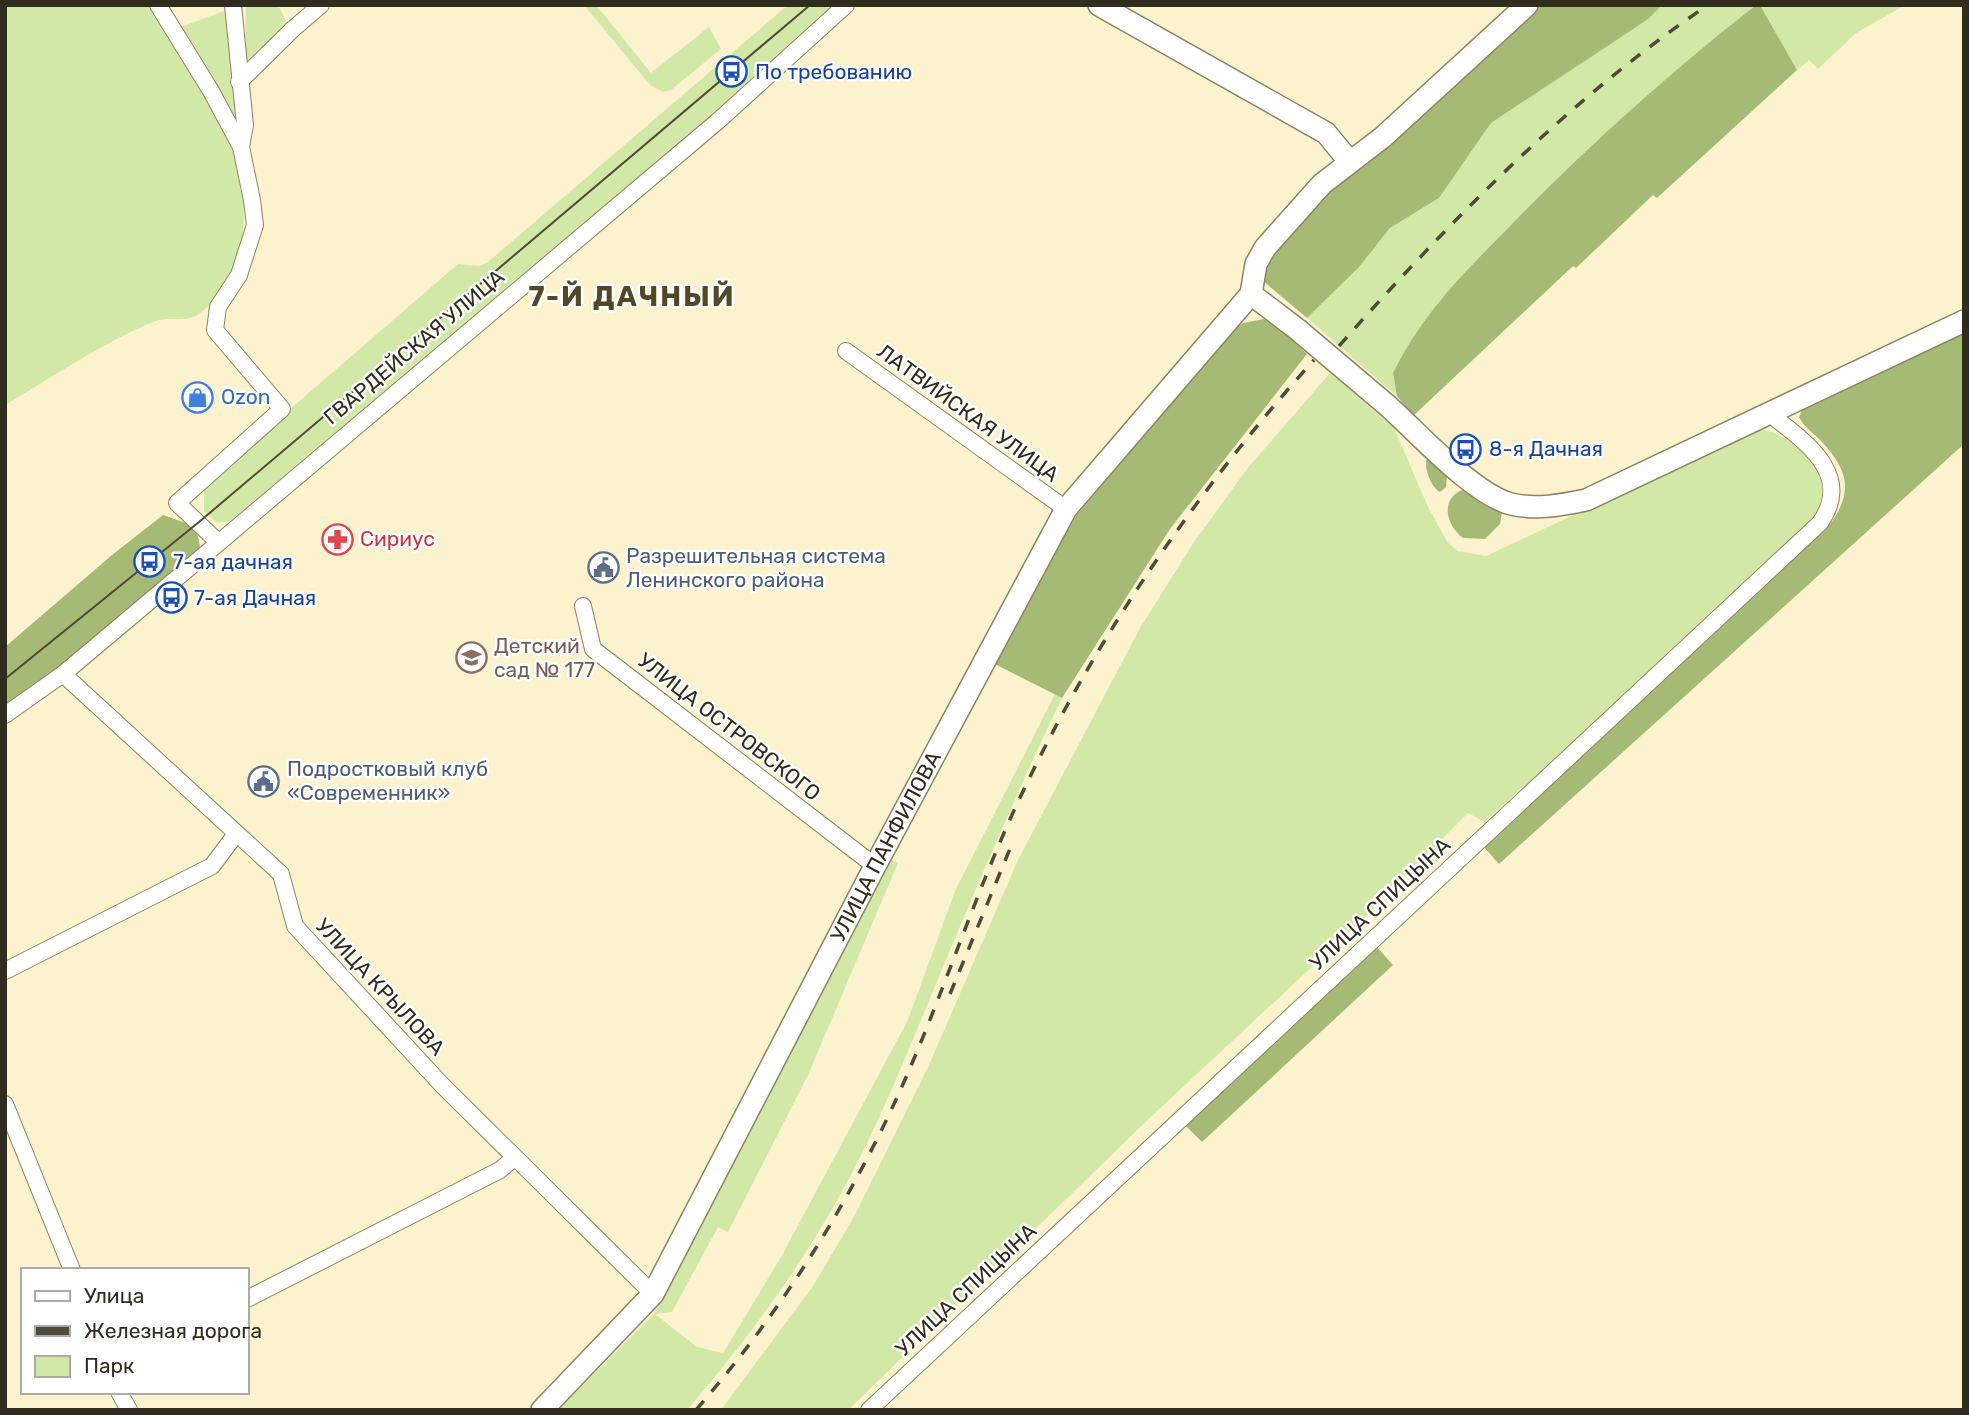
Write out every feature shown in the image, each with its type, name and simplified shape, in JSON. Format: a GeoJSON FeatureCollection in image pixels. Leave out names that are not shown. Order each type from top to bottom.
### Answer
{"type":"FeatureCollection","features":[{"type":"Feature","properties":{"kind":"main road"},"geometry":{"type":"LineString","coordinates":[[1527,5],[1383,136],[1349,160],[1322,184],[1265,248],[1256,264],[1251,294],[1388,406],[1476,485],[1509,504],[1535,507],[1586,500],[1964,321]]}},
{"type":"Feature","properties":{"kind":"main road"},"geometry":{"type":"LineString","coordinates":[[1104,6],[1326,133],[1349,160]]}},
{"type":"Feature","properties":{"kind":"main road","name":"УЛИЦА ПАНФИЛОВА"},"geometry":{"type":"LineString","coordinates":[[542,1410],[653,1294],[875,866],[1066,509],[1251,294]]}},
{"type":"Feature","properties":{"kind":"street"},"geometry":{"type":"LineString","coordinates":[[158,5],[212,91],[241,147],[255,226],[239,275],[218,307],[215,330],[282,409],[177,503],[217,541]]}},
{"type":"Feature","properties":{"kind":"street"},"geometry":{"type":"LineString","coordinates":[[233,5],[245,125],[241,147]]}},
{"type":"Feature","properties":{"kind":"street"},"geometry":{"type":"LineString","coordinates":[[239,82],[321,5]]}},
{"type":"Feature","properties":{"kind":"street","name":"ГВАРДЕЙСКАЯ УЛИЦА"},"geometry":{"type":"LineString","coordinates":[[5,715],[63,674],[217,541],[718,121],[846,5]]}},
{"type":"Feature","properties":{"kind":"street","name":"ЛАТВИЙСКАЯ УЛИЦА"},"geometry":{"type":"LineString","coordinates":[[846,351],[1066,509]]}},
{"type":"Feature","properties":{"kind":"street","name":"УЛИЦА СПИЦЫНА"},"geometry":{"type":"LineString","coordinates":[[869,1410],[1820,523],[1831,507],[1832,488],[1827,471],[1816,452],[1770,414]]}},
{"type":"Feature","properties":{"kind":"street","name":"УЛИЦА ОСТРОВСКОГО"},"geometry":{"type":"LineString","coordinates":[[583,606],[593,649],[875,866]]}},
{"type":"Feature","properties":{"kind":"street","name":"УЛИЦА КРЫЛОВА"},"geometry":{"type":"LineString","coordinates":[[63,674],[281,874],[295,926],[514,1158],[653,1294]]}},
{"type":"Feature","properties":{"kind":"street"},"geometry":{"type":"LineString","coordinates":[[5,971],[212,866],[236,834]]}},
{"type":"Feature","properties":{"kind":"street"},"geometry":{"type":"LineString","coordinates":[[5,1104],[71,1268]]}},
{"type":"Feature","properties":{"kind":"street"},"geometry":{"type":"LineString","coordinates":[[248,1298],[500,1170],[514,1158]]}},
{"type":"Feature","properties":{"kind":"street"},"geometry":{"type":"LineString","coordinates":[[120,1394],[129,1410]]}},
{"type":"Feature","properties":{"kind":"green space"},"geometry":{"type":"Polygon","coordinates":[[[5,5],[153,5],[190,63],[223,125],[243,190],[244,224],[231,274],[218,296],[199,314],[188,318],[159,320],[134,330],[5,405],[5,5]]]}},
{"type":"Feature","properties":{"kind":"green space"},"geometry":{"type":"Polygon","coordinates":[[[246,5],[278,5],[287,23],[252,63],[245,64],[246,5]]]}},
{"type":"Feature","properties":{"kind":"green space"},"geometry":{"type":"Polygon","coordinates":[[[584,5],[596,5],[651,73],[709,27],[721,49],[671,90],[663,92],[650,85],[584,5]]]}},
{"type":"Feature","properties":{"kind":"green space"},"geometry":{"type":"Polygon","coordinates":[[[788,5],[836,5],[767,70],[235,517],[228,522],[216,522],[204,511],[204,490],[209,479],[458,264],[479,266],[488,262],[788,5]]]}},
{"type":"Feature","properties":{"kind":"green space"},"geometry":{"type":"Polygon","coordinates":[[[1537,5],[1662,5],[1648,19],[1491,123],[1439,198],[1390,228],[1359,267],[1307,318],[1262,280],[1274,254],[1336,184],[1389,143],[1537,5]]]}},
{"type":"Feature","properties":{"kind":"green space"},"geometry":{"type":"Polygon","coordinates":[[[1662,5],[1756,5],[1599,139],[1461,277],[1418,330],[1393,373],[1397,396],[1307,318],[1359,267],[1390,228],[1439,198],[1491,123],[1647,19],[1662,5]]]}},
{"type":"Feature","properties":{"kind":"green space"},"geometry":{"type":"Polygon","coordinates":[[[1756,5],[1760,5],[1797,70],[1657,198],[1653,195],[1576,268],[1573,266],[1413,416],[1397,396],[1393,373],[1418,330],[1446,294],[1511,225],[1599,139],[1756,5]]]}},
{"type":"Feature","properties":{"kind":"green space"},"geometry":{"type":"Polygon","coordinates":[[[1760,5],[1905,5],[1856,33],[1818,69],[1809,60],[1797,70],[1760,5]]]}},
{"type":"Feature","properties":{"kind":"green space"},"geometry":{"type":"Polygon","coordinates":[[[229,9],[238,127],[176,29],[229,9]]]}},
{"type":"Feature","properties":{"kind":"green space"},"geometry":{"type":"Polygon","coordinates":[[[1264,319],[1293,334],[1290,338],[1307,354],[1170,529],[1062,698],[993,663],[1076,516],[1228,334],[1243,323],[1264,319]]]}},
{"type":"Feature","properties":{"kind":"green space"},"geometry":{"type":"Polygon","coordinates":[[[1964,329],[1964,444],[1499,864],[1483,846],[1828,527],[1836,515],[1844,494],[1843,473],[1831,453],[1801,421],[1799,417],[1804,406],[1964,329]]]}},
{"type":"Feature","properties":{"kind":"green space"},"geometry":{"type":"Polygon","coordinates":[[[1330,373],[1394,428],[1428,507],[1448,543],[1458,551],[1486,556],[1757,429],[1778,435],[1800,450],[1821,482],[1822,501],[1811,523],[1485,822],[1468,813],[1357,925],[1156,1112],[848,1410],[721,1410],[813,1286],[855,1215],[929,1065],[1018,860],[1140,628],[1194,542],[1247,469],[1330,373]]]}},
{"type":"Feature","properties":{"kind":"green space"},"geometry":{"type":"Polygon","coordinates":[[[1427,459],[1447,476],[1446,487],[1440,492],[1429,478],[1427,459]]]}},
{"type":"Feature","properties":{"kind":"green space"},"geometry":{"type":"Polygon","coordinates":[[[1462,490],[1502,512],[1500,524],[1485,539],[1463,538],[1453,527],[1448,506],[1455,494],[1462,490]]]}},
{"type":"Feature","properties":{"kind":"green space"},"geometry":{"type":"Polygon","coordinates":[[[163,515],[186,523],[197,531],[200,547],[68,662],[5,708],[5,647],[163,515]]]}},
{"type":"Feature","properties":{"kind":"green space"},"geometry":{"type":"Polygon","coordinates":[[[1055,694],[1062,698],[999,835],[877,1123],[832,1209],[782,1288],[746,1338],[687,1410],[558,1410],[654,1314],[891,860],[898,863],[808,1075],[728,1232],[718,1227],[672,1312],[655,1314],[697,1347],[723,1353],[781,1257],[908,1020],[955,891],[1055,694]]]}},
{"type":"Feature","properties":{"kind":"green space"},"geometry":{"type":"Polygon","coordinates":[[[1376,946],[1393,965],[1202,1142],[1184,1124],[1376,946]]]}},
{"type":"Feature","properties":{"kind":"tram line"},"geometry":{"type":"LineString","coordinates":[[5,679],[199,522],[810,5]]}},
{"type":"Feature","properties":{"kind":"railway"},"geometry":{"type":"LineString","coordinates":[[1339,346],[1424,253],[1559,121],[1607,80],[1708,5]]}},
{"type":"Feature","properties":{"kind":"railway"},"geometry":{"type":"LineString","coordinates":[[696,1410],[748,1346],[795,1280],[838,1211],[877,1139],[915,1057],[1017,804],[1078,685],[1149,571],[1188,516],[1228,462],[1314,360]]}},
{"type":"Feature","properties":{"kind":"railway"},"geometry":{"type":"LineString","coordinates":[[950,994],[1014,839]]}},
{"type":"Feature","properties":{"kind":"place","name":"По требованию"},"geometry":{"type":"Point","coordinates":[732,72]}},
{"type":"Feature","properties":{"kind":"place","name":"Ozon"},"geometry":{"type":"Point","coordinates":[198,397]}},
{"type":"Feature","properties":{"kind":"place","name":"8-я Дачная"},"geometry":{"type":"Point","coordinates":[1466,449]}},
{"type":"Feature","properties":{"kind":"place","name":"Сириус"},"geometry":{"type":"Point","coordinates":[337,539]}},
{"type":"Feature","properties":{"kind":"place","name":"7-ая дачная"},"geometry":{"type":"Point","coordinates":[150,562]}},
{"type":"Feature","properties":{"kind":"place","name":"Разрешительная система Ленинского района"},"geometry":{"type":"Point","coordinates":[603,568]}},
{"type":"Feature","properties":{"kind":"place","name":"7-ая Дачная"},"geometry":{"type":"Point","coordinates":[171,598]}},
{"type":"Feature","properties":{"kind":"place","name":"Детский сад № 177"},"geometry":{"type":"Point","coordinates":[471,658]}},
{"type":"Feature","properties":{"kind":"place","name":"Подростковый клуб «Современник»"},"geometry":{"type":"Point","coordinates":[264,781]}},
{"type":"Feature","properties":{"kind":"district","name":"7-Й ДАЧНЫЙ"},"geometry":{"type":"Point","coordinates":[632,296]}}]}
